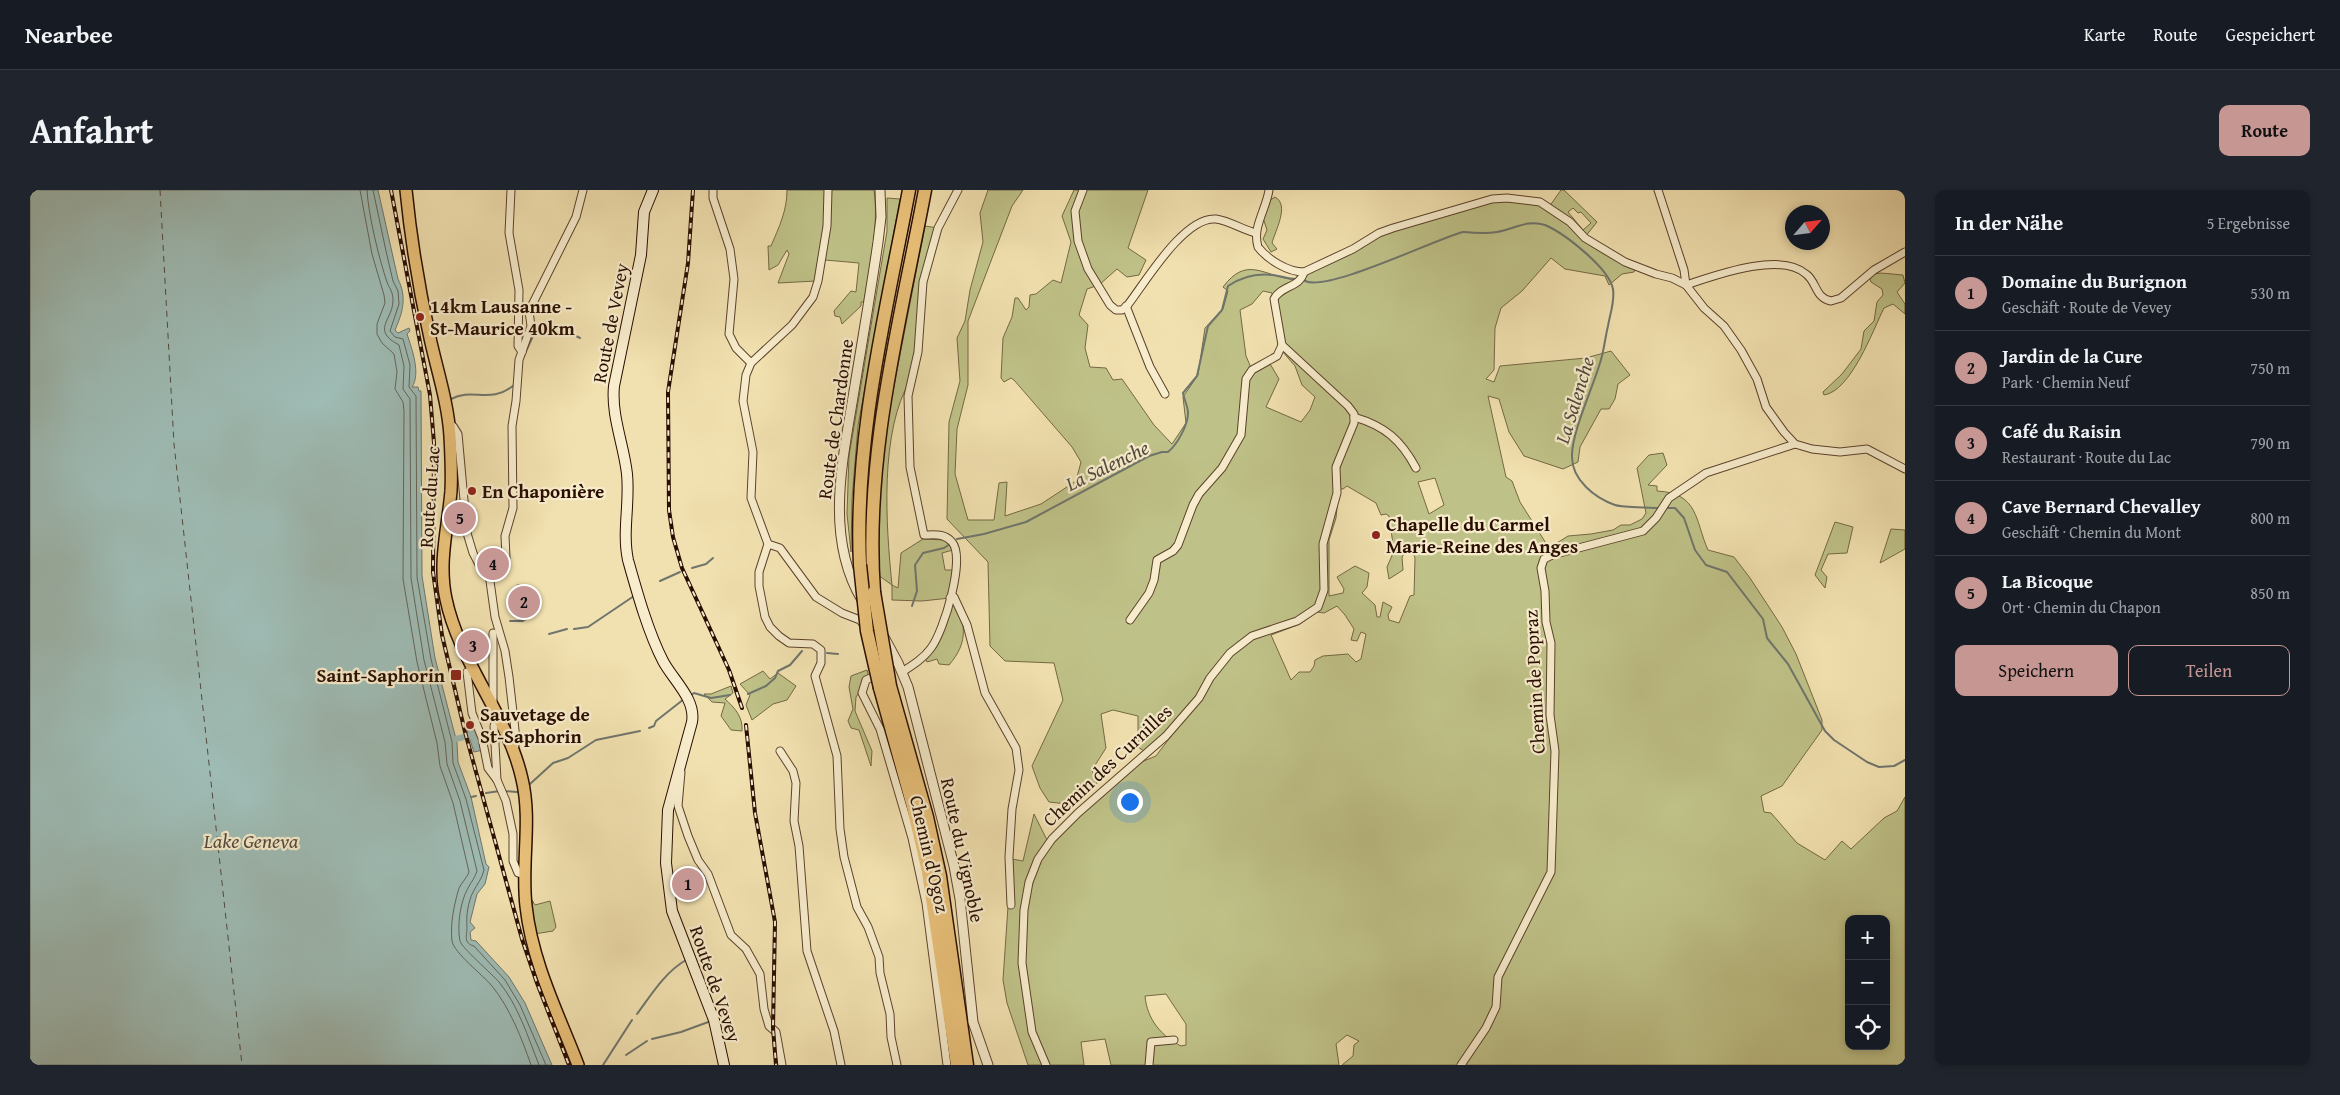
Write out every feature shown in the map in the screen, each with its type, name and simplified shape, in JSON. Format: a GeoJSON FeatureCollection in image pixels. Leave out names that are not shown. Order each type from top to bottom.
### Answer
{"type":"FeatureCollection","features":[{"type":"Feature","properties":{"kind":"highway"},"geometry":{"type":"LineString","coordinates":[[909,190],[873,381],[864,446],[859,503],[860,564],[867,631],[927,817],[946,917],[967,1065]]}},
{"type":"Feature","properties":{"kind":"highway"},"geometry":{"type":"LineString","coordinates":[[925,190],[875,463],[871,541],[874,592],[885,687],[921,839],[933,901],[956,1065]]}},
{"type":"Feature","properties":{"kind":"main road","name":"Route du Lac"},"geometry":{"type":"LineString","coordinates":[[406,190],[415,268],[449,426],[451,479],[442,562],[444,589],[453,623],[521,773],[525,795],[526,906],[534,949],[578,1065]]}},
{"type":"Feature","properties":{"kind":"main road","name":"Route de Vevey"},"geometry":{"type":"LineString","coordinates":[[653,190],[644,212],[641,255],[614,386],[614,403],[627,471],[626,545],[628,560],[660,654],[692,708],[692,722],[668,810],[666,863],[668,892],[676,921],[714,1020],[724,1065]]}},
{"type":"Feature","properties":{"kind":"street"},"geometry":{"type":"LineString","coordinates":[[511,190],[509,233],[519,290],[518,346],[522,352]]}},
{"type":"Feature","properties":{"kind":"street"},"geometry":{"type":"LineString","coordinates":[[487,574],[501,570],[506,558],[505,535],[513,508],[512,426],[522,352],[531,327],[529,311],[576,218],[583,190]]}},
{"type":"Feature","properties":{"kind":"street"},"geometry":{"type":"LineString","coordinates":[[713,190],[713,198],[730,249],[734,279],[729,334],[736,348],[751,363]]}},
{"type":"Feature","properties":{"kind":"street"},"geometry":{"type":"LineString","coordinates":[[828,190],[827,226],[818,281],[813,297],[792,325],[751,363],[746,374],[743,401],[753,452],[751,498],[768,544],[759,572],[759,586],[765,617],[770,627],[779,636],[789,642],[813,644],[821,650],[823,655],[815,676],[837,756],[840,829],[844,857],[858,907],[879,957],[880,973],[890,1014],[891,1037],[897,1065]]}},
{"type":"Feature","properties":{"kind":"street","name":"Route de Chardonne"},"geometry":{"type":"LineString","coordinates":[[880,190],[881,217],[878,242],[843,461],[839,509],[841,537],[849,572],[860,597],[888,642],[901,670]]}},
{"type":"Feature","properties":{"kind":"street"},"geometry":{"type":"LineString","coordinates":[[1083,190],[1074,217],[1078,241],[1088,269],[1112,308],[1118,311],[1126,306],[1174,243],[1198,224],[1216,219],[1256,233]]}},
{"type":"Feature","properties":{"kind":"street"},"geometry":{"type":"LineString","coordinates":[[1269,190],[1256,233],[1257,244],[1262,252],[1284,267],[1304,272]]}},
{"type":"Feature","properties":{"kind":"street"},"geometry":{"type":"LineString","coordinates":[[1658,190],[1684,270],[1686,285]]}},
{"type":"Feature","properties":{"kind":"street","name":"Chemin d'Ogoz"},"geometry":{"type":"LineString","coordinates":[[947,1065],[928,912],[914,847],[880,729],[862,693],[866,680],[887,671],[901,670],[924,656],[933,646],[946,618],[957,570],[953,544],[941,534],[924,535],[910,467],[908,396],[918,352],[923,282],[938,228],[958,192]]}},
{"type":"Feature","properties":{"kind":"street"},"geometry":{"type":"LineString","coordinates":[[1130,620],[1148,593],[1154,580],[1157,560],[1173,551],[1178,545],[1192,504],[1222,468],[1241,435],[1246,379],[1252,370],[1277,356],[1282,345],[1274,299],[1279,292],[1298,284],[1304,272],[1379,233],[1492,199],[1506,198],[1540,202],[1570,222],[1585,238],[1625,262],[1672,278],[1686,285],[1704,308],[1724,326],[1742,350],[1758,379],[1766,406],[1795,444],[1812,449],[1840,452],[1867,449],[1905,470]]}},
{"type":"Feature","properties":{"kind":"street"},"geometry":{"type":"LineString","coordinates":[[1686,285],[1737,269],[1781,266],[1800,270],[1807,274],[1819,295],[1831,301],[1841,298],[1874,270],[1905,252]]}},
{"type":"Feature","properties":{"kind":"street"},"geometry":{"type":"LineString","coordinates":[[1126,306],[1150,367],[1165,394]]}},
{"type":"Feature","properties":{"kind":"street"},"geometry":{"type":"LineString","coordinates":[[1282,345],[1348,406],[1354,418],[1377,425],[1401,442],[1416,468]]}},
{"type":"Feature","properties":{"kind":"street","name":"Chemin des Curnilles"},"geometry":{"type":"LineString","coordinates":[[1046,1065],[1032,1032],[1022,963],[1024,910],[1029,882],[1038,859],[1052,839],[1078,813],[1166,736],[1199,698],[1210,678],[1230,653],[1252,636],[1297,621],[1318,607],[1324,590],[1323,544],[1337,493],[1336,467],[1353,426],[1354,418]]}},
{"type":"Feature","properties":{"kind":"street"},"geometry":{"type":"LineString","coordinates":[[449,426],[453,426],[458,432],[467,533],[473,553],[487,574],[495,617],[505,651],[516,739],[513,752]]}},
{"type":"Feature","properties":{"kind":"street","name":"Chemin de Popraz"},"geometry":{"type":"LineString","coordinates":[[1462,1065],[1486,1028],[1496,1006],[1498,976],[1551,872],[1555,752],[1550,715],[1551,643],[1546,622],[1542,565],[1544,559],[1552,555],[1642,531],[1675,493],[1706,473],[1795,444]]}},
{"type":"Feature","properties":{"kind":"street"},"geometry":{"type":"LineString","coordinates":[[768,544],[780,548],[816,596],[842,613],[862,622],[881,665],[887,671]]}},
{"type":"Feature","properties":{"kind":"street"},"geometry":{"type":"LineString","coordinates":[[950,598],[954,597],[963,614],[985,693],[1016,748],[1019,770],[1012,810],[1009,857],[1011,905]]}},
{"type":"Feature","properties":{"kind":"street"},"geometry":{"type":"LineString","coordinates":[[493,633],[494,726],[497,780]]}},
{"type":"Feature","properties":{"kind":"street","name":"Route du Vignoble"},"geometry":{"type":"LineString","coordinates":[[901,670],[911,698],[954,866],[960,898],[972,1017],[988,1065]]}},
{"type":"Feature","properties":{"kind":"street"},"geometry":{"type":"LineString","coordinates":[[467,672],[472,714],[481,736],[488,768],[497,780],[502,792],[513,834],[514,867],[518,873],[525,876]]}},
{"type":"Feature","properties":{"kind":"street"},"geometry":{"type":"LineString","coordinates":[[780,751],[793,771],[796,782],[794,821],[799,846],[807,951],[834,1031],[841,1065]]}},
{"type":"Feature","properties":{"kind":"street"},"geometry":{"type":"LineString","coordinates":[[679,767],[682,780],[677,795],[678,806],[688,836],[698,860],[708,874],[732,935],[746,948],[760,974],[764,1009],[770,1026],[776,1032],[782,1065]]}},
{"type":"Feature","properties":{"kind":"street"},"geometry":{"type":"LineString","coordinates":[[1149,1065],[1151,1042],[1174,1040]]}},
{"type":"Feature","properties":{"kind":"green space"},"geometry":{"type":"Polygon","coordinates":[[[787,190],[874,190],[875,232],[864,302],[861,302],[861,306],[842,324],[840,317],[835,316],[834,311],[851,291],[856,292],[859,263],[825,260],[816,281],[778,283],[789,254],[787,250],[778,265],[769,270],[768,246],[771,246],[782,219],[786,205],[787,190]]]}},
{"type":"Feature","properties":{"kind":"green space"},"geometry":{"type":"Polygon","coordinates":[[[988,190],[1023,190],[1012,206],[968,321],[968,385],[957,429],[955,474],[968,520],[994,520],[999,483],[1007,482],[1005,516],[1041,504],[1076,481],[1081,462],[1072,447],[1014,380],[1011,378],[1004,382],[1001,378],[1003,338],[1012,317],[1015,298],[1018,298],[1026,310],[1029,307],[1030,295],[1036,294],[1053,280],[1061,283],[1071,242],[1062,216],[1074,190],[1148,190],[1128,248],[1146,260],[1139,275],[1127,277],[1117,269],[1099,285],[1087,289],[1079,315],[1088,325],[1085,348],[1090,367],[1106,368],[1113,380],[1122,379],[1154,425],[1172,444],[1186,423],[1183,397],[1198,375],[1205,328],[1223,309],[1228,291],[1223,287],[1232,277],[1240,272],[1256,270],[1295,280],[1301,270],[1379,233],[1507,198],[1549,207],[1561,190],[1564,190],[1597,222],[1585,237],[1636,266],[1634,272],[1622,274],[1609,285],[1605,276],[1565,269],[1551,258],[1522,291],[1501,308],[1495,328],[1494,370],[1486,379],[1494,382],[1500,366],[1586,358],[1611,351],[1630,375],[1618,384],[1615,399],[1609,409],[1601,409],[1580,447],[1578,462],[1563,469],[1524,456],[1509,432],[1499,399],[1488,396],[1506,477],[1512,481],[1520,502],[1549,548],[1568,536],[1613,530],[1621,525],[1630,525],[1642,519],[1646,513],[1637,468],[1649,455],[1663,453],[1667,465],[1648,485],[1657,486],[1657,491],[1671,493],[1681,497],[1688,503],[1697,519],[1708,550],[1734,557],[1750,578],[1782,627],[1796,654],[1822,720],[1822,730],[1782,786],[1761,796],[1764,812],[1771,813],[1797,843],[1825,860],[1842,841],[1851,849],[1884,818],[1897,811],[1905,797],[1905,1065],[1342,1065],[1353,1056],[1354,1045],[1359,1041],[1347,1035],[1336,1044],[1339,1065],[1111,1065],[1105,1039],[1081,1042],[1084,1065],[1028,1065],[1007,1003],[1003,980],[1009,892],[1006,858],[1023,861],[1034,814],[1048,842],[1124,769],[1156,756],[1196,703],[1147,753],[1138,747],[1138,716],[1113,710],[1101,714],[1106,748],[1092,770],[1097,784],[1076,805],[1049,802],[1040,788],[1032,766],[1063,700],[1054,663],[1005,661],[990,646],[988,562],[947,519],[949,422],[960,381],[957,338],[965,321],[970,290],[983,242],[980,213],[988,190]],[[1573,208],[1568,212],[1583,230],[1591,223],[1581,212],[1578,213],[1573,208]],[[1263,291],[1252,304],[1240,310],[1246,356],[1252,370],[1269,362],[1279,379],[1266,407],[1301,422],[1310,410],[1315,397],[1302,385],[1295,366],[1282,351],[1272,305],[1272,293],[1263,291]],[[1435,478],[1418,482],[1429,514],[1444,505],[1435,478]],[[1347,486],[1339,489],[1336,518],[1329,540],[1329,596],[1343,593],[1344,589],[1337,577],[1355,566],[1369,573],[1367,587],[1362,593],[1375,605],[1377,617],[1380,617],[1383,602],[1392,607],[1388,615],[1389,620],[1399,623],[1410,596],[1414,595],[1415,558],[1412,550],[1408,549],[1402,557],[1403,570],[1389,579],[1387,567],[1394,551],[1389,516],[1386,514],[1381,515],[1376,503],[1347,486]],[[1337,606],[1324,613],[1317,612],[1300,624],[1271,635],[1291,680],[1299,672],[1310,672],[1315,660],[1323,656],[1348,654],[1356,662],[1361,659],[1366,634],[1361,632],[1357,641],[1351,640],[1354,629],[1337,606]],[[1166,994],[1145,996],[1152,1019],[1161,1032],[1181,1046],[1186,1045],[1186,1024],[1166,994]]]}},
{"type":"Feature","properties":{"kind":"green space"},"geometry":{"type":"Polygon","coordinates":[[[1275,197],[1281,206],[1281,212],[1272,243],[1277,249],[1271,252],[1263,239],[1267,230],[1263,218],[1264,204],[1275,197]]]}},
{"type":"Feature","properties":{"kind":"green space"},"geometry":{"type":"Polygon","coordinates":[[[887,198],[900,199],[858,426],[852,499],[851,552],[847,514],[849,456],[887,231],[887,198]]]}},
{"type":"Feature","properties":{"kind":"green space"},"geometry":{"type":"Polygon","coordinates":[[[925,226],[938,228],[923,282],[911,379],[901,400],[889,451],[887,508],[892,585],[878,575],[877,514],[887,422],[925,226]]]}},
{"type":"Feature","properties":{"kind":"green space"},"geometry":{"type":"Polygon","coordinates":[[[1874,274],[1903,275],[1905,283],[1897,292],[1905,304],[1905,314],[1893,304],[1884,308],[1852,372],[1834,391],[1824,395],[1823,392],[1842,374],[1861,349],[1864,331],[1874,321],[1877,302],[1883,295],[1882,289],[1871,282],[1870,279],[1874,274]]]}},
{"type":"Feature","properties":{"kind":"green space"},"geometry":{"type":"Polygon","coordinates":[[[1835,522],[1853,527],[1847,553],[1828,554],[1821,570],[1827,577],[1825,588],[1815,575],[1835,522]]]}},
{"type":"Feature","properties":{"kind":"green space"},"geometry":{"type":"Polygon","coordinates":[[[1891,529],[1905,530],[1905,549],[1880,563],[1891,529]]]}},
{"type":"Feature","properties":{"kind":"green space"},"geometry":{"type":"Polygon","coordinates":[[[923,539],[946,540],[953,550],[942,553],[945,570],[954,570],[950,598],[922,601],[892,600],[892,585],[898,588],[901,553],[923,539]]]}},
{"type":"Feature","properties":{"kind":"green space"},"geometry":{"type":"Polygon","coordinates":[[[517,585],[521,585],[528,599],[529,606],[526,620],[520,620],[517,585]]]}},
{"type":"Feature","properties":{"kind":"green space"},"geometry":{"type":"Polygon","coordinates":[[[950,598],[960,615],[963,640],[949,665],[939,664],[937,659],[927,662],[924,656],[933,646],[950,598]]]}},
{"type":"Feature","properties":{"kind":"green space"},"geometry":{"type":"Polygon","coordinates":[[[867,670],[869,677],[856,697],[855,711],[872,751],[871,766],[859,730],[851,728],[848,721],[853,709],[849,687],[851,676],[867,670]]]}},
{"type":"Feature","properties":{"kind":"green space"},"geometry":{"type":"Polygon","coordinates":[[[763,671],[770,679],[778,673],[796,686],[787,700],[773,704],[752,720],[746,705],[750,695],[740,684],[763,671]]]}},
{"type":"Feature","properties":{"kind":"green space"},"geometry":{"type":"Polygon","coordinates":[[[731,686],[733,693],[725,699],[738,713],[742,731],[731,730],[721,716],[725,703],[712,702],[704,694],[711,694],[731,686]]]}},
{"type":"Feature","properties":{"kind":"green space"},"geometry":{"type":"Polygon","coordinates":[[[532,900],[535,905],[550,901],[556,927],[553,931],[534,934],[532,900]]]}},
{"type":"Feature","properties":{"kind":"water","name":"Lake Geneva"},"geometry":{"type":"Polygon","coordinates":[[[30,190],[378,190],[403,298],[402,311],[395,330],[398,333],[409,328],[410,331],[407,334],[416,368],[415,382],[412,387],[418,387],[419,391],[421,391],[422,576],[435,658],[457,743],[458,762],[471,797],[486,864],[489,867],[485,884],[477,894],[470,922],[475,928],[470,932],[471,940],[476,941],[509,977],[525,1003],[552,1065],[30,1065],[30,190]]]}},
{"type":"Feature","properties":{"kind":"water"},"geometry":{"type":"Polygon","coordinates":[[[473,725],[475,725],[483,750],[474,752],[467,731],[473,729],[473,725]]]}},
{"type":"Feature","properties":{"kind":"waterway","name":"La Salenche"},"geometry":{"type":"LineString","coordinates":[[1305,281],[1317,282],[1335,279],[1381,264],[1463,232],[1493,233],[1521,225],[1539,223],[1563,235],[1595,262],[1610,281],[1613,289],[1612,308],[1601,358],[1575,436],[1572,457],[1573,465],[1580,480],[1586,487],[1607,502],[1623,506],[1660,508]]}},
{"type":"Feature","properties":{"kind":"waterway","name":"La Salenche"},"geometry":{"type":"LineString","coordinates":[[957,539],[984,534],[1026,522],[1149,456],[1168,452],[1178,440],[1188,418],[1188,410],[1183,393],[1197,376],[1208,326],[1222,310],[1228,286],[1255,275],[1273,275],[1297,279]]}},
{"type":"Feature","properties":{"kind":"waterway"},"geometry":{"type":"LineString","coordinates":[[546,333],[568,332],[580,338]]}},
{"type":"Feature","properties":{"kind":"waterway"},"geometry":{"type":"LineString","coordinates":[[522,360],[533,336],[541,334]]}},
{"type":"Feature","properties":{"kind":"waterway"},"geometry":{"type":"LineString","coordinates":[[451,399],[467,395],[497,394],[514,385]]}},
{"type":"Feature","properties":{"kind":"waterway","name":"La Salenche"},"geometry":{"type":"LineString","coordinates":[[1665,508],[1675,508],[1684,518],[1695,550],[1706,565],[1727,572],[1763,619],[1767,638],[1788,664],[1825,731],[1834,740],[1867,762],[1879,767],[1894,766],[1905,760]]}},
{"type":"Feature","properties":{"kind":"waterway","name":"La Salenche"},"geometry":{"type":"LineString","coordinates":[[912,606],[917,591],[915,565],[923,553],[944,548],[950,544]]}},
{"type":"Feature","properties":{"kind":"waterway"},"geometry":{"type":"LineString","coordinates":[[692,568],[706,564],[713,558]]}},
{"type":"Feature","properties":{"kind":"waterway"},"geometry":{"type":"LineString","coordinates":[[660,581],[680,572]]}},
{"type":"Feature","properties":{"kind":"waterway"},"geometry":{"type":"LineString","coordinates":[[574,629],[588,627],[634,596]]}},
{"type":"Feature","properties":{"kind":"waterway"},"geometry":{"type":"LineString","coordinates":[[510,621],[523,621]]}},
{"type":"Feature","properties":{"kind":"waterway"},"geometry":{"type":"LineString","coordinates":[[549,634],[567,629]]}},
{"type":"Feature","properties":{"kind":"waterway","name":"La Salenche"},"geometry":{"type":"LineString","coordinates":[[748,694],[766,686],[775,678],[778,671],[790,665],[802,651]]}},
{"type":"Feature","properties":{"kind":"waterway","name":"La Salenche"},"geometry":{"type":"LineString","coordinates":[[827,653],[838,654]]}},
{"type":"Feature","properties":{"kind":"waterway","name":"La Salenche"},"geometry":{"type":"LineString","coordinates":[[690,696],[694,693],[711,698],[730,695]]}},
{"type":"Feature","properties":{"kind":"waterway","name":"La Salenche"},"geometry":{"type":"LineString","coordinates":[[649,728],[654,726],[656,721],[684,699]]}},
{"type":"Feature","properties":{"kind":"waterway","name":"La Salenche"},"geometry":{"type":"LineString","coordinates":[[530,784],[553,763],[568,758],[596,740],[640,731]]}},
{"type":"Feature","properties":{"kind":"waterway"},"geometry":{"type":"LineString","coordinates":[[456,739],[468,736]]}},
{"type":"Feature","properties":{"kind":"waterway","name":"La Salenche"},"geometry":{"type":"LineString","coordinates":[[486,793],[500,791]]}},
{"type":"Feature","properties":{"kind":"waterway","name":"La Salenche"},"geometry":{"type":"LineString","coordinates":[[505,791],[517,792]]}},
{"type":"Feature","properties":{"kind":"waterway","name":"La Salenche"},"geometry":{"type":"LineString","coordinates":[[471,797],[476,796]]}},
{"type":"Feature","properties":{"kind":"waterway"},"geometry":{"type":"LineString","coordinates":[[637,1014],[665,977],[686,960]]}},
{"type":"Feature","properties":{"kind":"waterway"},"geometry":{"type":"LineString","coordinates":[[603,1065],[632,1020]]}},
{"type":"Feature","properties":{"kind":"waterway"},"geometry":{"type":"LineString","coordinates":[[652,1039],[681,1032],[711,1021]]}},
{"type":"Feature","properties":{"kind":"waterway"},"geometry":{"type":"LineString","coordinates":[[626,1055],[647,1041]]}},
{"type":"Feature","properties":{"kind":"ferry route"},"geometry":{"type":"LineString","coordinates":[[160,190],[174,444],[242,1065]]}},
{"type":"Feature","properties":{"kind":"railway"},"geometry":{"type":"LineString","coordinates":[[391,190],[430,395],[434,443],[433,572],[442,635],[465,732],[522,939],[569,1065]]}},
{"type":"Feature","properties":{"kind":"railway"},"geometry":{"type":"LineString","coordinates":[[693,190],[688,263],[668,392],[669,510],[673,537],[682,568],[729,670],[742,708]]}},
{"type":"Feature","properties":{"kind":"railway"},"geometry":{"type":"LineString","coordinates":[[746,725],[755,813],[775,922],[773,1028],[776,1065]]}},
{"type":"Feature","properties":{"kind":"place","name":"14km Lausanne - St-Maurice 40km"},"geometry":{"type":"Point","coordinates":[420,317]}},
{"type":"Feature","properties":{"kind":"place","name":"En Chaponière"},"geometry":{"type":"Point","coordinates":[472,491]}},
{"type":"Feature","properties":{"kind":"place","name":"La Bicoque"},"geometry":{"type":"Point","coordinates":[460,518]}},
{"type":"Feature","properties":{"kind":"place","name":"Chapelle du Carmel Marie-Reine des Anges"},"geometry":{"type":"Point","coordinates":[1376,535]}},
{"type":"Feature","properties":{"kind":"place","name":"Cave Bernard Chevalley"},"geometry":{"type":"Point","coordinates":[493,564]}},
{"type":"Feature","properties":{"kind":"place","name":"Jardin de la Cure"},"geometry":{"type":"Point","coordinates":[524,602]}},
{"type":"Feature","properties":{"kind":"place","name":"Café du Raisin"},"geometry":{"type":"Point","coordinates":[473,646]}},
{"type":"Feature","properties":{"kind":"place","name":"Saint-Saphorin"},"geometry":{"type":"Point","coordinates":[456,675]}},
{"type":"Feature","properties":{"kind":"place","name":"Sauvetage de St-Saphorin"},"geometry":{"type":"Point","coordinates":[470,725]}},
{"type":"Feature","properties":{"kind":"place","name":"Domaine du Burignon"},"geometry":{"type":"Point","coordinates":[688,884]}}]}
